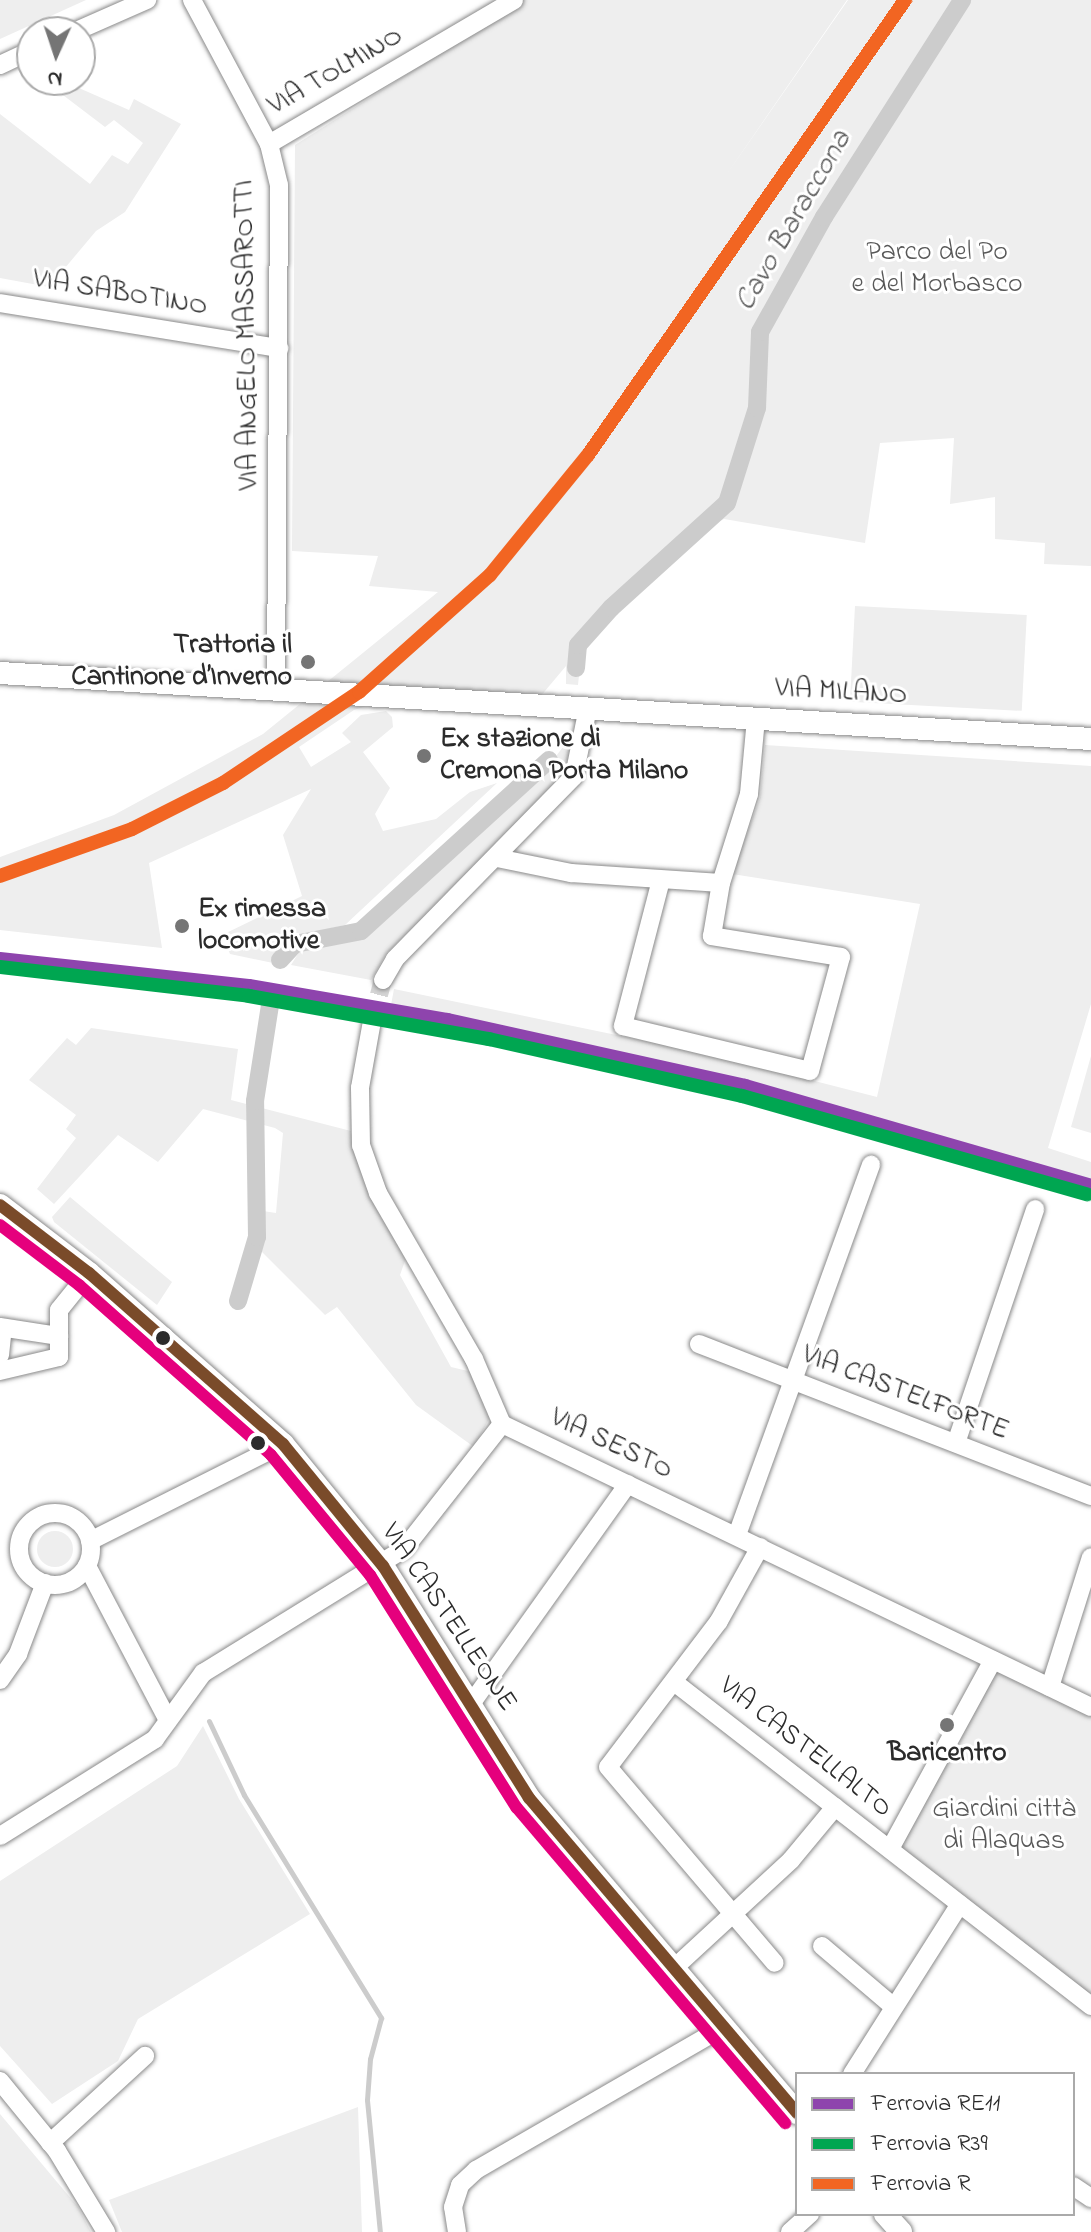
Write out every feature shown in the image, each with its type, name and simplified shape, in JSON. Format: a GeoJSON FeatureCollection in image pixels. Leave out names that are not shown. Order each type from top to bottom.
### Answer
{"type":"FeatureCollection","features":[{"type":"Feature","properties":{"kind":"main road","name":"VIA MILANO"},"geometry":{"type":"LineString","coordinates":[[0,673],[1091,739]]}},
{"type":"Feature","properties":{"kind":"main road","name":"VIA CASTELLEONE"},"geometry":{"type":"LineString","coordinates":[[0,1205],[89,1273],[283,1444],[383,1566],[529,1798],[672,1970],[795,2111]]}},
{"type":"Feature","properties":{"kind":"main road"},"geometry":{"type":"LineString","coordinates":[[887,2216],[901,2232]]}},
{"type":"Feature","properties":{"kind":"street"},"geometry":{"type":"LineString","coordinates":[[96,22],[147,0]]}},
{"type":"Feature","properties":{"kind":"street","name":"VIA TOLMINO"},"geometry":{"type":"LineString","coordinates":[[269,144],[514,0]]}},
{"type":"Feature","properties":{"kind":"street","name":"VIA ANGELO MASSAROTTI"},"geometry":{"type":"LineString","coordinates":[[194,1],[269,144],[279,185],[276,688]]}},
{"type":"Feature","properties":{"kind":"street","name":"VIA SABOTINO"},"geometry":{"type":"LineString","coordinates":[[0,303],[279,348]]}},
{"type":"Feature","properties":{"kind":"street"},"geometry":{"type":"LineString","coordinates":[[383,980],[395,959],[574,776],[588,708]]}},
{"type":"Feature","properties":{"kind":"street"},"geometry":{"type":"LineString","coordinates":[[661,880],[623,1026],[810,1071],[841,957],[712,936],[721,883],[749,794],[756,718]]}},
{"type":"Feature","properties":{"kind":"street"},"geometry":{"type":"LineString","coordinates":[[497,858],[571,873],[721,883]]}},
{"type":"Feature","properties":{"kind":"street"},"geometry":{"type":"LineString","coordinates":[[0,1836],[155,1739],[203,1673],[383,1566],[404,1549],[502,1424],[474,1359],[378,1193],[361,1145],[360,1088],[372,1021]]}},
{"type":"Feature","properties":{"kind":"street"},"geometry":{"type":"LineString","coordinates":[[737,1535],[871,1165]]}},
{"type":"Feature","properties":{"kind":"street"},"geometry":{"type":"LineString","coordinates":[[956,1443],[1035,1209]]}},
{"type":"Feature","properties":{"kind":"street"},"geometry":{"type":"LineString","coordinates":[[0,1371],[59,1357],[59,1310],[89,1273]]}},
{"type":"Feature","properties":{"kind":"street"},"geometry":{"type":"LineString","coordinates":[[0,1355],[1,1328],[59,1336]]}},
{"type":"Feature","properties":{"kind":"street","name":"VIA CASTELFORTE"},"geometry":{"type":"LineString","coordinates":[[699,1344],[1091,1496]]}},
{"type":"Feature","properties":{"kind":"street","name":"VIA SESTO"},"geometry":{"type":"LineString","coordinates":[[502,1424],[1091,1707]]}},
{"type":"Feature","properties":{"kind":"street"},"geometry":{"type":"LineString","coordinates":[[90,1541],[283,1444]]}},
{"type":"Feature","properties":{"kind":"street"},"geometry":{"type":"LineString","coordinates":[[471,1704],[628,1484]]}},
{"type":"Feature","properties":{"kind":"street"},"geometry":{"type":"LineString","coordinates":[[0,1548],[21,1538],[34,1519],[61,1513],[79,1522],[90,1541],[87,1566],[168,1720]]}},
{"type":"Feature","properties":{"kind":"street"},"geometry":{"type":"LineString","coordinates":[[21,1538],[22,1563],[45,1583],[61,1584],[87,1566]]}},
{"type":"Feature","properties":{"kind":"street"},"geometry":{"type":"LineString","coordinates":[[760,1547],[719,1621],[608,1767],[775,1963]]}},
{"type":"Feature","properties":{"kind":"street"},"geometry":{"type":"LineString","coordinates":[[1050,1687],[1091,1557]]}},
{"type":"Feature","properties":{"kind":"street"},"geometry":{"type":"LineString","coordinates":[[0,1680],[18,1654],[45,1583]]}},
{"type":"Feature","properties":{"kind":"street"},"geometry":{"type":"LineString","coordinates":[[890,1849],[993,1660]]}},
{"type":"Feature","properties":{"kind":"street","name":"VIA CASTELLALTO"},"geometry":{"type":"LineString","coordinates":[[674,1682],[1091,2006]]}},
{"type":"Feature","properties":{"kind":"street"},"geometry":{"type":"LineString","coordinates":[[672,1970],[791,1860],[835,1807]]}},
{"type":"Feature","properties":{"kind":"street"},"geometry":{"type":"LineString","coordinates":[[853,2072],[960,1904]]}},
{"type":"Feature","properties":{"kind":"street"},"geometry":{"type":"LineString","coordinates":[[822,1946],[894,2007]]}},
{"type":"Feature","properties":{"kind":"street"},"geometry":{"type":"LineString","coordinates":[[457,2232],[453,2207],[460,2185],[476,2170],[722,2028]]}},
{"type":"Feature","properties":{"kind":"street"},"geometry":{"type":"LineString","coordinates":[[50,2143],[145,2056]]}},
{"type":"Feature","properties":{"kind":"street"},"geometry":{"type":"LineString","coordinates":[[0,2081],[88,2196],[106,2232]]}},
{"type":"Feature","properties":{"kind":"street"},"geometry":{"type":"LineString","coordinates":[[790,2232],[808,2216]]}},
{"type":"Feature","properties":{"kind":"shaded area"},"geometry":{"type":"Polygon","coordinates":[[[0,0],[86,0],[51,16],[16,16],[16,32],[0,39],[0,0]]]}},
{"type":"Feature","properties":{"kind":"shaded area"},"geometry":{"type":"Polygon","coordinates":[[[511,0],[847,0],[722,181],[848,0],[1091,0],[1091,566],[1044,564],[1045,543],[995,539],[995,497],[950,504],[954,438],[880,443],[865,543],[724,519],[702,530],[608,617],[582,648],[578,685],[566,684],[566,666],[529,710],[392,698],[354,710],[299,747],[311,767],[351,742],[342,733],[361,715],[386,711],[392,717],[393,727],[363,752],[390,788],[375,814],[383,831],[436,819],[470,792],[497,783],[345,925],[293,937],[273,963],[230,954],[222,935],[302,896],[283,835],[311,789],[149,863],[162,948],[0,930],[0,857],[114,815],[263,734],[438,592],[369,586],[378,556],[292,551],[295,145],[441,53],[511,0]]]}},
{"type":"Feature","properties":{"kind":"shaded area"},"geometry":{"type":"Polygon","coordinates":[[[64,96],[96,96],[129,110],[134,99],[181,124],[125,212],[96,231],[49,287],[0,278],[0,114],[90,184],[112,155],[128,164],[143,143],[114,120],[105,127],[64,96]]]}},
{"type":"Feature","properties":{"kind":"shaded area"},"geometry":{"type":"Polygon","coordinates":[[[855,606],[1027,615],[1022,711],[850,702],[855,606]]]}},
{"type":"Feature","properties":{"kind":"shaded area"},"geometry":{"type":"Polygon","coordinates":[[[579,743],[567,775],[386,954],[371,980],[291,965],[301,949],[369,935],[543,773],[563,747],[579,743]]]}},
{"type":"Feature","properties":{"kind":"shaded area"},"geometry":{"type":"Polygon","coordinates":[[[765,745],[1091,766],[1091,1004],[1048,1148],[1091,1162],[1091,1197],[734,1093],[388,1021],[394,989],[713,1055],[877,1097],[920,904],[732,874],[760,798],[765,745]]]}},
{"type":"Feature","properties":{"kind":"shaded area"},"geometry":{"type":"Polygon","coordinates":[[[91,1028],[238,1049],[231,1100],[351,1131],[370,1190],[406,1258],[400,1275],[451,1367],[472,1372],[490,1417],[474,1447],[416,1405],[337,1307],[325,1315],[262,1252],[263,1211],[276,1213],[283,1133],[275,1128],[203,1109],[158,1162],[118,1135],[54,1204],[37,1189],[76,1138],[66,1129],[76,1115],[29,1080],[67,1038],[76,1045],[91,1028]]]}},
{"type":"Feature","properties":{"kind":"shaded area"},"geometry":{"type":"Polygon","coordinates":[[[1091,1056],[1091,1133],[1071,1127],[1091,1056]]]}},
{"type":"Feature","properties":{"kind":"shaded area"},"geometry":{"type":"Polygon","coordinates":[[[70,1197],[172,1282],[157,1305],[54,1222],[52,1217],[70,1197]]]}},
{"type":"Feature","properties":{"kind":"shaded area"},"geometry":{"type":"Polygon","coordinates":[[[55,1531],[68,1536],[73,1549],[68,1562],[55,1567],[42,1562],[37,1549],[42,1536],[55,1531]]]}},
{"type":"Feature","properties":{"kind":"shaded area","name":"Giardini città di Alaquas"},"geometry":{"type":"Polygon","coordinates":[[[994,1664],[1091,1708],[1091,2007],[891,1848],[994,1664]]]}},
{"type":"Feature","properties":{"kind":"shaded area"},"geometry":{"type":"Polygon","coordinates":[[[203,1726],[239,1799],[310,1914],[138,2019],[118,2061],[52,2104],[0,2046],[0,1881],[177,1766],[203,1726]]]}},
{"type":"Feature","properties":{"kind":"shaded area"},"geometry":{"type":"Polygon","coordinates":[[[358,2107],[362,2232],[122,2232],[109,2200],[358,2107]]]}},
{"type":"Feature","properties":{"kind":"shaded area"},"geometry":{"type":"Polygon","coordinates":[[[0,2114],[78,2207],[91,2232],[0,2232],[0,2114]]]}},
{"type":"Feature","properties":{"kind":"waterway","name":"Cavo Baraccona"},"geometry":{"type":"LineString","coordinates":[[576,668],[578,645],[611,608],[727,503],[757,408],[760,332],[824,217],[962,0]]}},
{"type":"Feature","properties":{"kind":"waterway","name":"Cavo Baraccona"},"geometry":{"type":"LineString","coordinates":[[280,960],[295,944],[361,931],[549,760]]}},
{"type":"Feature","properties":{"kind":"waterway","name":"Cavo Baraccona"},"geometry":{"type":"LineString","coordinates":[[238,1301],[257,1237],[255,1101],[270,1005]]}},
{"type":"Feature","properties":{"kind":"waterway"},"geometry":{"type":"LineString","coordinates":[[209,1721],[244,1795],[381,2018],[370,2059],[367,2100],[380,2232]]}},
{"type":"Feature","properties":{"kind":"tunnel"},"geometry":{"type":"LineString","coordinates":[[372,1021],[383,980]]}},
{"type":"Feature","properties":{"kind":"rail line","name":"R"},"geometry":{"type":"LineString","coordinates":[[0,876],[132,829],[223,783],[359,692],[490,575],[588,455],[905,0]]}},
{"type":"Feature","properties":{"kind":"rail line","name":"RE11"},"geometry":{"type":"LineString","coordinates":[[0,959],[249,986],[448,1020],[745,1086],[1091,1186]]}},
{"type":"Feature","properties":{"kind":"rail line","name":"R39"},"geometry":{"type":"LineString","coordinates":[[0,967],[249,996],[489,1039],[742,1096],[1087,1194]]}},
{"type":"Feature","properties":{"kind":"transit line"},"geometry":{"type":"LineString","coordinates":[[0,1205],[89,1273],[283,1444],[383,1566],[529,1798],[795,2111]]}},
{"type":"Feature","properties":{"kind":"transit line"},"geometry":{"type":"LineString","coordinates":[[0,1225],[79,1285],[271,1455],[370,1575],[517,1808],[785,2123]]}},
{"type":"Feature","properties":{"kind":"place","name":"Trattoria il Cantinone d’Inverno"},"geometry":{"type":"Point","coordinates":[308,662]}},
{"type":"Feature","properties":{"kind":"place","name":"Ex stazione di Cremona Porta Milano"},"geometry":{"type":"Point","coordinates":[424,756]}},
{"type":"Feature","properties":{"kind":"place","name":"Ex rimessa locomotive"},"geometry":{"type":"Point","coordinates":[182,926]}},
{"type":"Feature","properties":{"kind":"place","name":"Baricentro"},"geometry":{"type":"Point","coordinates":[947,1725]}},
{"type":"Feature","properties":{"kind":"park label","name":"Parco del Po e del Morbasco"},"geometry":{"type":"Point","coordinates":[937,269]}}]}
